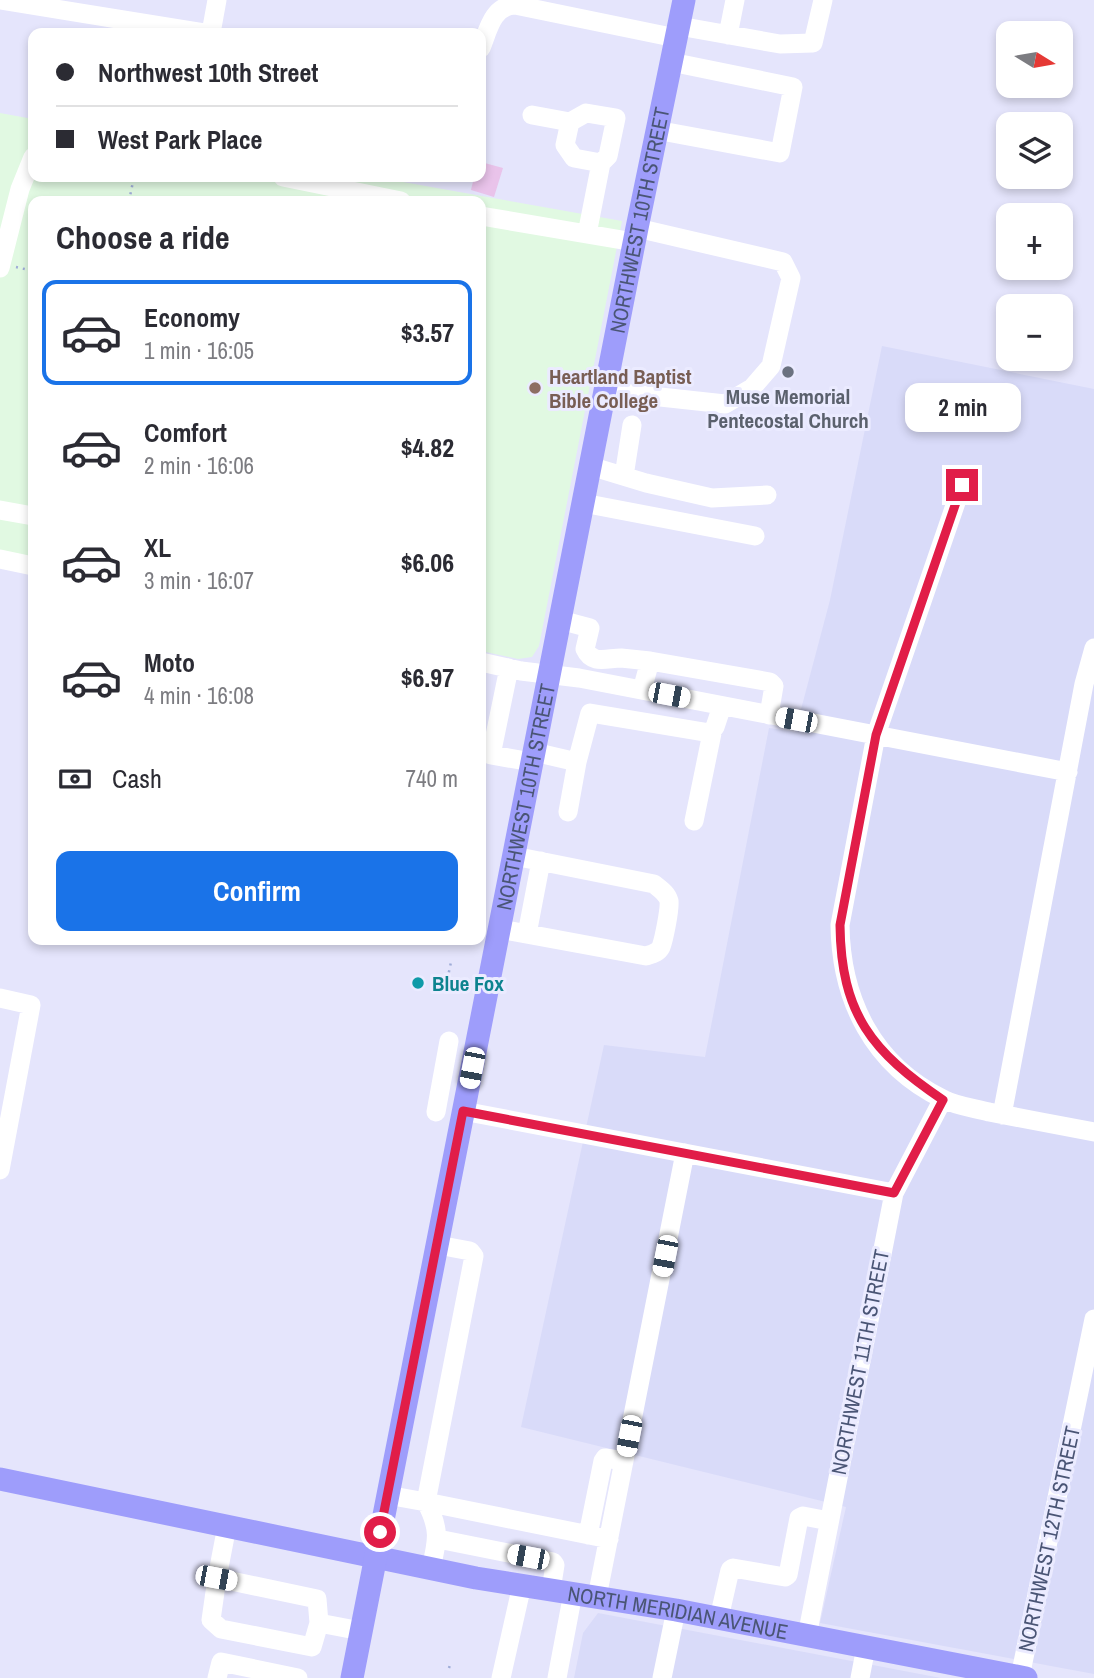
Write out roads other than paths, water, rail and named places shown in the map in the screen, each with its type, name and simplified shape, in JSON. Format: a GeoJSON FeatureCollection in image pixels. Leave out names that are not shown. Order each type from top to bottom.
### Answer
{"type":"FeatureCollection","features":[{"type":"Feature","properties":{"kind":"main road","name":"NORTHWEST 10TH STREET"},"geometry":{"type":"LineString","coordinates":[[352,1678],[635,235],[684,0]]}},
{"type":"Feature","properties":{"kind":"main road","name":"NORTH MERIDIAN AVENUE"},"geometry":{"type":"LineString","coordinates":[[0,1479],[431,1568],[676,1610],[1023,1678]]}},
{"type":"Feature","properties":{"kind":"street"},"geometry":{"type":"LineString","coordinates":[[0,0],[173,28]]}},
{"type":"Feature","properties":{"kind":"street"},"geometry":{"type":"LineString","coordinates":[[212,28],[217,0]]}},
{"type":"Feature","properties":{"kind":"street"},"geometry":{"type":"LineString","coordinates":[[728,35],[735,0]]}},
{"type":"Feature","properties":{"kind":"street"},"geometry":{"type":"LineString","coordinates":[[486,34],[497,13],[506,6],[514,5],[678,32],[728,35],[780,44],[813,43],[822,0]]}},
{"type":"Feature","properties":{"kind":"street"},"geometry":{"type":"LineString","coordinates":[[656,130],[780,153],[793,87],[671,62]]}},
{"type":"Feature","properties":{"kind":"street"},"geometry":{"type":"LineString","coordinates":[[531,115],[569,122],[586,113],[616,118],[608,156],[601,163],[587,234]]}},
{"type":"Feature","properties":{"kind":"street"},"geometry":{"type":"LineString","coordinates":[[569,122],[565,145],[574,158],[601,163]]}},
{"type":"Feature","properties":{"kind":"street"},"geometry":{"type":"LineString","coordinates":[[0,268],[20,189],[28,169]]}},
{"type":"Feature","properties":{"kind":"street"},"geometry":{"type":"LineString","coordinates":[[308,182],[376,196]]}},
{"type":"Feature","properties":{"kind":"street"},"geometry":{"type":"LineString","coordinates":[[486,217],[587,234],[635,235],[783,262],[791,278],[771,366],[752,388],[725,404],[605,391]]}},
{"type":"Feature","properties":{"kind":"street"},"geometry":{"type":"LineString","coordinates":[[624,476],[632,425]]}},
{"type":"Feature","properties":{"kind":"street"},"geometry":{"type":"LineString","coordinates":[[590,466],[712,498],[767,495]]}},
{"type":"Feature","properties":{"kind":"street"},"geometry":{"type":"LineString","coordinates":[[962,485],[876,735],[840,925],[844,972],[859,1016],[883,1054],[943,1100],[1002,1115],[1094,1132]]}},
{"type":"Feature","properties":{"kind":"street"},"geometry":{"type":"LineString","coordinates":[[583,503],[755,536]]}},
{"type":"Feature","properties":{"kind":"street"},"geometry":{"type":"LineString","coordinates":[[0,510],[28,515]]}},
{"type":"Feature","properties":{"kind":"street"},"geometry":{"type":"LineString","coordinates":[[0,559],[28,565]]}},
{"type":"Feature","properties":{"kind":"street"},"geometry":{"type":"LineString","coordinates":[[560,620],[590,628],[585,649],[592,658],[603,661],[618,658],[650,661],[773,684],[769,715]]}},
{"type":"Feature","properties":{"kind":"street"},"geometry":{"type":"LineString","coordinates":[[1002,1115],[1084,684],[1094,648]]}},
{"type":"Feature","properties":{"kind":"street"},"geometry":{"type":"LineString","coordinates":[[642,690],[650,661]]}},
{"type":"Feature","properties":{"kind":"street"},"geometry":{"type":"LineString","coordinates":[[486,663],[642,690],[1068,772]]}},
{"type":"Feature","properties":{"kind":"street"},"geometry":{"type":"LineString","coordinates":[[509,668],[491,755],[577,762]]}},
{"type":"Feature","properties":{"kind":"street"},"geometry":{"type":"LineString","coordinates":[[694,821],[712,733],[722,706]]}},
{"type":"Feature","properties":{"kind":"street"},"geometry":{"type":"LineString","coordinates":[[568,812],[590,713],[712,733]]}},
{"type":"Feature","properties":{"kind":"street"},"geometry":{"type":"LineString","coordinates":[[500,929],[646,956],[656,953],[661,947],[669,910],[669,899],[665,892],[654,884],[514,856]]}},
{"type":"Feature","properties":{"kind":"street"},"geometry":{"type":"LineString","coordinates":[[527,934],[541,861]]}},
{"type":"Feature","properties":{"kind":"street"},"geometry":{"type":"LineString","coordinates":[[0,998],[32,1005],[0,1170]]}},
{"type":"Feature","properties":{"kind":"street"},"geometry":{"type":"LineString","coordinates":[[436,1112],[449,1041]]}},
{"type":"Feature","properties":{"kind":"street","name":"NORTHWEST 11TH STREET"},"geometry":{"type":"LineString","coordinates":[[807,1636],[894,1193],[943,1100]]}},
{"type":"Feature","properties":{"kind":"street"},"geometry":{"type":"LineString","coordinates":[[463,1111],[894,1193]]}},
{"type":"Feature","properties":{"kind":"street"},"geometry":{"type":"LineString","coordinates":[[597,1597],[685,1153]]}},
{"type":"Feature","properties":{"kind":"street"},"geometry":{"type":"LineString","coordinates":[[431,1568],[438,1539],[435,1519],[426,1502],[474,1256],[470,1251],[438,1245]]}},
{"type":"Feature","properties":{"kind":"street","name":"NORTHWEST 12TH STREET"},"geometry":{"type":"LineString","coordinates":[[1023,1678],[1094,1319]]}},
{"type":"Feature","properties":{"kind":"street"},"geometry":{"type":"LineString","coordinates":[[588,1535],[603,1461],[606,1458],[624,1461]]}},
{"type":"Feature","properties":{"kind":"street"},"geometry":{"type":"LineString","coordinates":[[387,1495],[609,1539]]}},
{"type":"Feature","properties":{"kind":"street"},"geometry":{"type":"LineString","coordinates":[[719,1618],[730,1570],[733,1568],[785,1577],[788,1575],[799,1518],[803,1516],[829,1521]]}},
{"type":"Feature","properties":{"kind":"street"},"geometry":{"type":"LineString","coordinates":[[216,1578],[317,1599],[319,1623],[312,1647],[221,1629],[211,1620],[216,1578],[227,1526]]}},
{"type":"Feature","properties":{"kind":"street"},"geometry":{"type":"LineString","coordinates":[[438,1539],[553,1562],[562,1591],[557,1678]]}},
{"type":"Feature","properties":{"kind":"street"},"geometry":{"type":"LineString","coordinates":[[499,1581],[503,1552]]}},
{"type":"Feature","properties":{"kind":"street"},"geometry":{"type":"LineString","coordinates":[[501,1678],[522,1585]]}},
{"type":"Feature","properties":{"kind":"street"},"geometry":{"type":"LineString","coordinates":[[662,1678],[676,1610]]}},
{"type":"Feature","properties":{"kind":"street"},"geometry":{"type":"LineString","coordinates":[[319,1623],[360,1631]]}},
{"type":"Feature","properties":{"kind":"street"},"geometry":{"type":"LineString","coordinates":[[860,1678],[866,1647]]}},
{"type":"Feature","properties":{"kind":"street"},"geometry":{"type":"LineString","coordinates":[[217,1678],[221,1662],[298,1678]]}},
{"type":"Feature","properties":{"kind":"place","name":"Muse Memorial Pentecostal Church"},"geometry":{"type":"Point","coordinates":[788,372]}},
{"type":"Feature","properties":{"kind":"place","name":"Heartland Baptist Bible College"},"geometry":{"type":"Point","coordinates":[535,388]}},
{"type":"Feature","properties":{"kind":"place","name":"Blue Fox"},"geometry":{"type":"Point","coordinates":[418,983]}}]}
